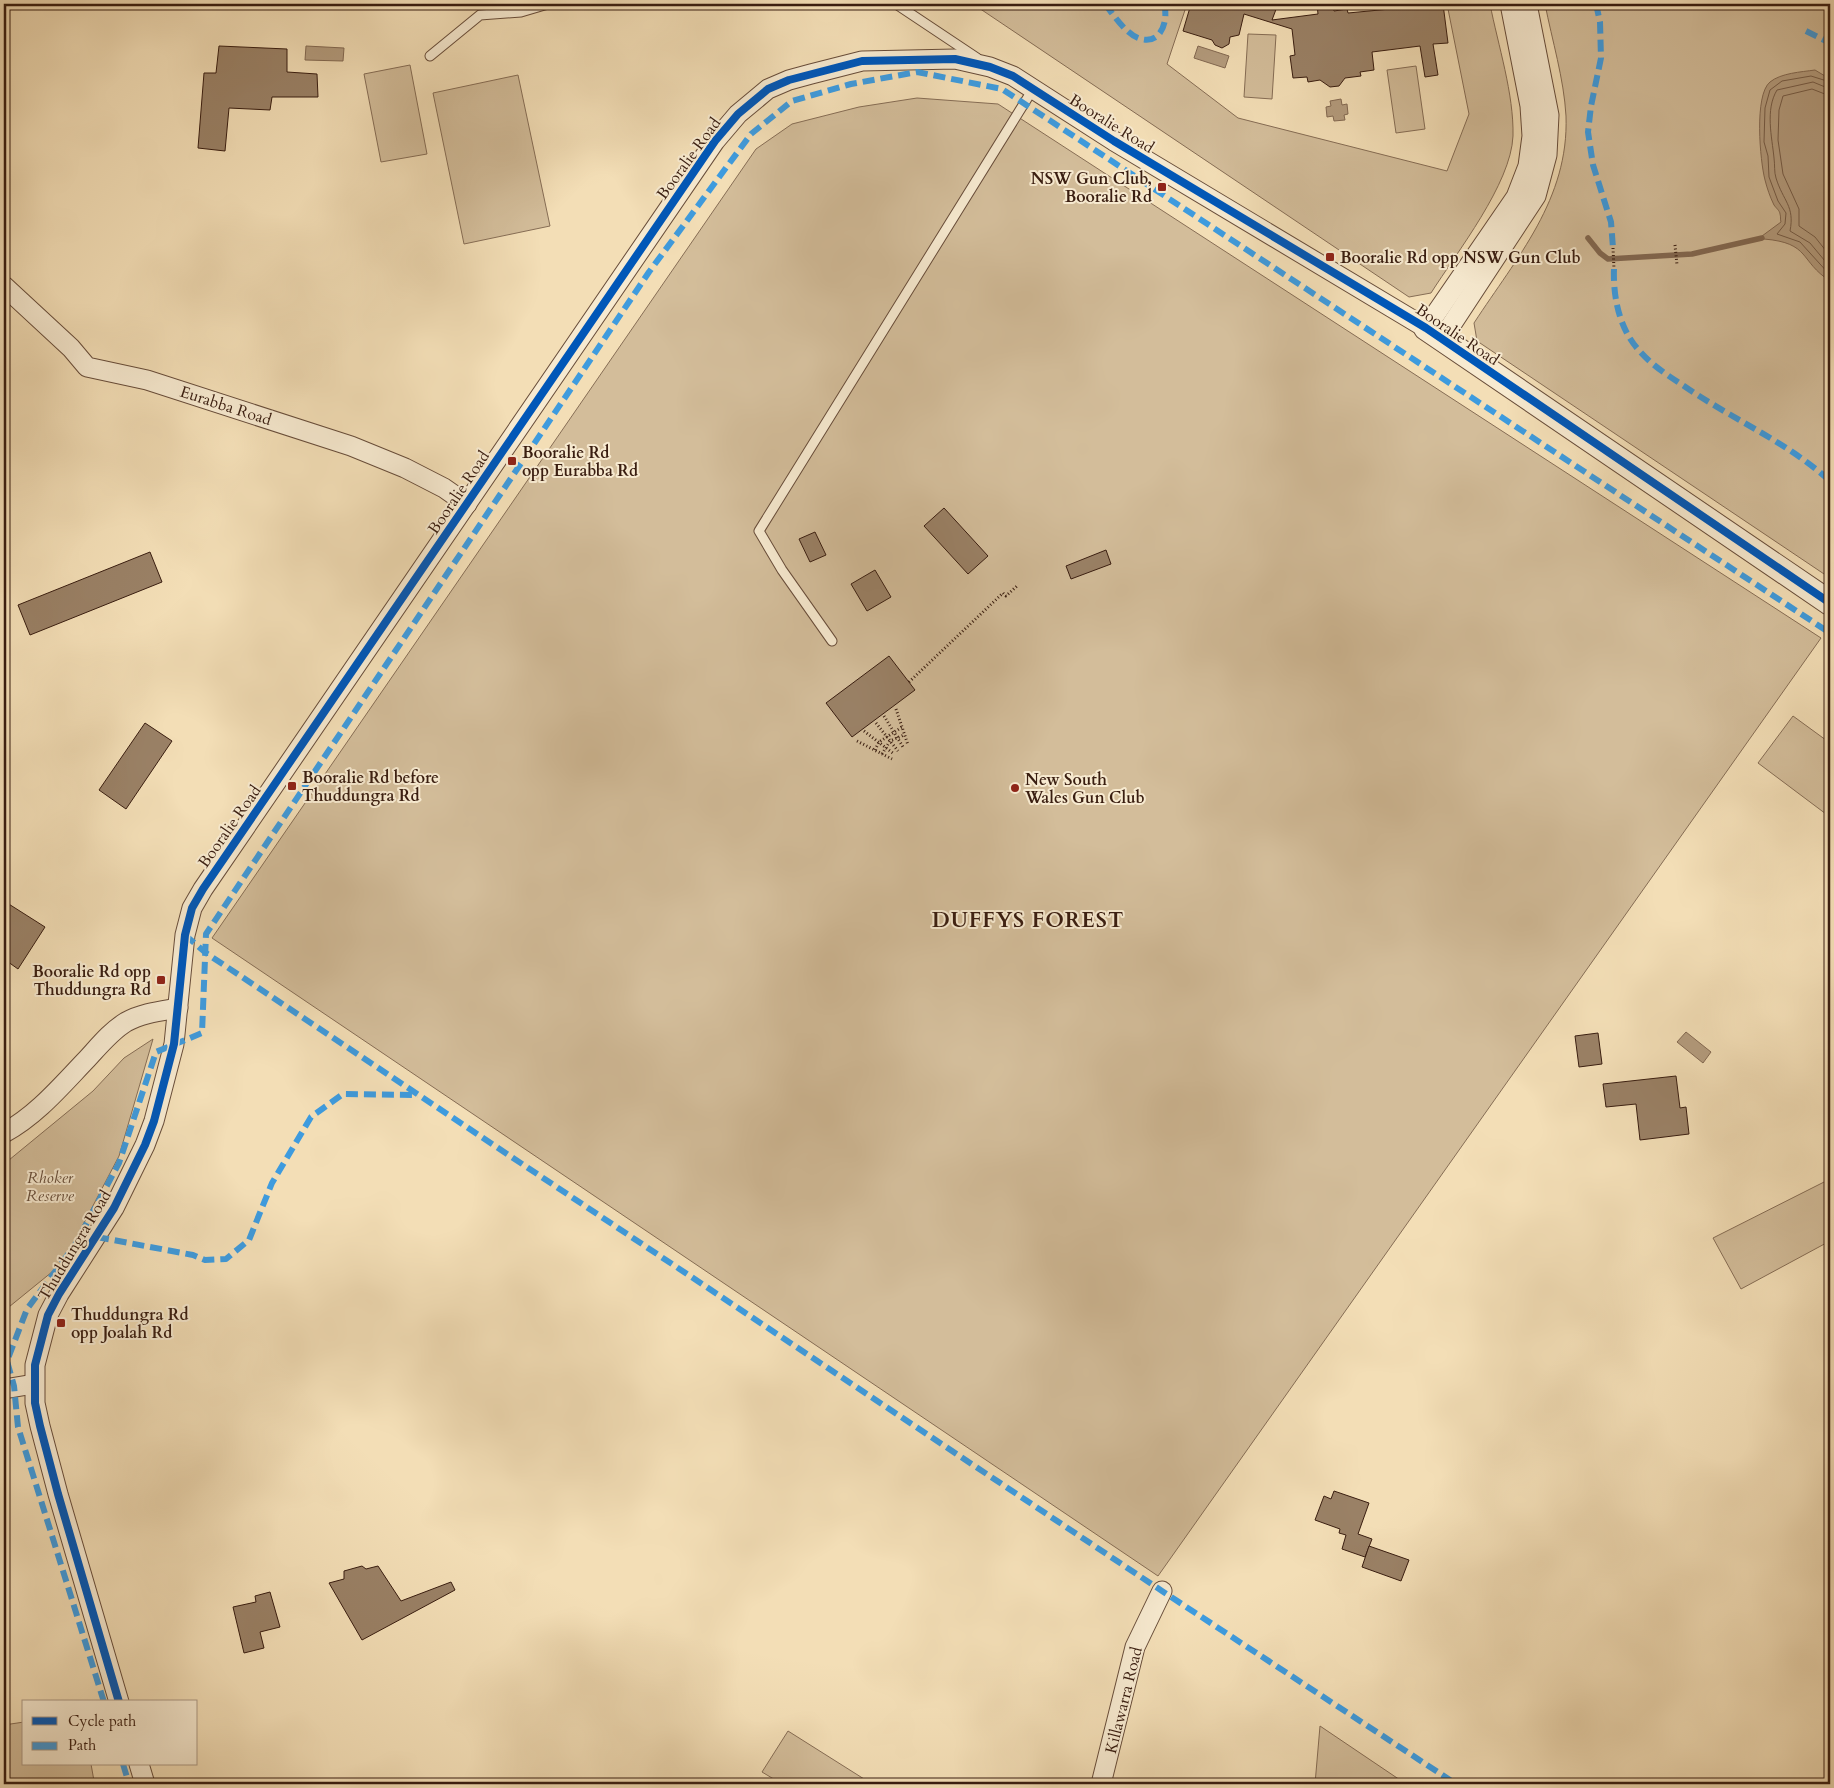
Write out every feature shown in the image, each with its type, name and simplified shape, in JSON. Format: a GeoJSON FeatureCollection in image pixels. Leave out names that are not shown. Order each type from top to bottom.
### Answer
{"type":"FeatureCollection","features":[{"type":"Feature","properties":{"kind":"street"},"geometry":{"type":"LineString","coordinates":[[1434,333],[1516,197],[1528,166],[1532,136],[1530,106],[1510,4]]}},
{"type":"Feature","properties":{"kind":"street"},"geometry":{"type":"LineString","coordinates":[[1434,333],[1536,196],[1547,156],[1549,115],[1527,4]]}},
{"type":"Feature","properties":{"kind":"street","name":"Booralie Road"},"geometry":{"type":"LineString","coordinates":[[178,1008],[185,935],[192,908],[203,889],[715,141],[738,114],[768,89],[788,80],[862,61],[955,59],[990,67],[1013,76],[1114,141],[1434,333],[1830,603]]}},
{"type":"Feature","properties":{"kind":"street","name":"Eurabba Road"},"geometry":{"type":"LineString","coordinates":[[4,286],[71,348],[87,368],[147,380],[351,446],[404,468],[444,488],[468,504]]}},
{"type":"Feature","properties":{"kind":"street"},"geometry":{"type":"LineString","coordinates":[[4,1133],[28,1117],[50,1098],[100,1044],[121,1026],[138,1016],[178,1008]]}},
{"type":"Feature","properties":{"kind":"street","name":"Thuddungra Road"},"geometry":{"type":"LineString","coordinates":[[118,1700],[58,1494],[37,1410],[34,1384],[40,1342],[48,1315],[59,1294],[114,1208],[145,1145],[170,1069],[178,1008]]}},
{"type":"Feature","properties":{"kind":"street"},"geometry":{"type":"LineString","coordinates":[[4,1388],[34,1384]]}},
{"type":"Feature","properties":{"kind":"street","name":"Killawarra Road"},"geometry":{"type":"LineString","coordinates":[[1101,1784],[1135,1647],[1162,1591]]}},
{"type":"Feature","properties":{"kind":"street"},"geometry":{"type":"LineString","coordinates":[[140,1766],[145,1784]]}},
{"type":"Feature","properties":{"kind":"lane"},"geometry":{"type":"LineString","coordinates":[[430,56],[480,15],[521,12],[548,4]]}},
{"type":"Feature","properties":{"kind":"lane"},"geometry":{"type":"LineString","coordinates":[[896,4],[990,67]]}},
{"type":"Feature","properties":{"kind":"lane"},"geometry":{"type":"LineString","coordinates":[[832,641],[782,570],[758,531],[1033,89]]}},
{"type":"Feature","properties":{"kind":"path"},"geometry":{"type":"LineString","coordinates":[[1675,245],[1677,265]]}},
{"type":"Feature","properties":{"kind":"path"},"geometry":{"type":"LineString","coordinates":[[1613,248],[1614,269]]}},
{"type":"Feature","properties":{"kind":"path"},"geometry":{"type":"LineString","coordinates":[[909,682],[1003,593],[1006,596],[1017,586]]}},
{"type":"Feature","properties":{"kind":"path"},"geometry":{"type":"LineString","coordinates":[[896,709],[908,745]]}},
{"type":"Feature","properties":{"kind":"path"},"geometry":{"type":"LineString","coordinates":[[884,716],[903,747]]}},
{"type":"Feature","properties":{"kind":"path"},"geometry":{"type":"LineString","coordinates":[[876,723],[898,751]]}},
{"type":"Feature","properties":{"kind":"path"},"geometry":{"type":"LineString","coordinates":[[875,750],[879,742],[886,736],[902,727]]}},
{"type":"Feature","properties":{"kind":"path"},"geometry":{"type":"LineString","coordinates":[[864,731],[894,754]]}},
{"type":"Feature","properties":{"kind":"path"},"geometry":{"type":"LineString","coordinates":[[882,754],[890,741],[904,735]]}},
{"type":"Feature","properties":{"kind":"path"},"geometry":{"type":"LineString","coordinates":[[857,740],[892,759]]}},
{"type":"Feature","properties":{"kind":"green space"},"geometry":{"type":"Polygon","coordinates":[[[973,4],[1187,4],[1167,64],[1238,118],[1447,171],[1469,114],[1447,4],[1490,4],[1511,103],[1513,136],[1510,155],[1503,175],[1481,217],[1431,293],[1409,297],[973,4]]]}},
{"type":"Feature","properties":{"kind":"green space"},"geometry":{"type":"Polygon","coordinates":[[[1545,4],[1830,4],[1830,578],[1477,341],[1474,323],[1523,250],[1550,201],[1559,174],[1565,146],[1566,116],[1563,88],[1545,4]]]}},
{"type":"Feature","properties":{"kind":"green space"},"geometry":{"type":"Polygon","coordinates":[[[1248,34],[1276,35],[1272,99],[1244,97],[1248,34]]]}},
{"type":"Feature","properties":{"kind":"green space"},"geometry":{"type":"Polygon","coordinates":[[[410,65],[427,154],[381,162],[364,74],[410,65]]]}},
{"type":"Feature","properties":{"kind":"green space"},"geometry":{"type":"Polygon","coordinates":[[[1416,66],[1425,129],[1396,133],[1387,70],[1416,66]]]}},
{"type":"Feature","properties":{"kind":"green space"},"geometry":{"type":"Polygon","coordinates":[[[518,75],[550,226],[464,244],[433,93],[518,75]]]}},
{"type":"Feature","properties":{"kind":"green space","name":"New South Wales Gun Club"},"geometry":{"type":"Polygon","coordinates":[[[917,98],[998,104],[1821,638],[1158,1576],[212,938],[756,149],[792,124],[859,107],[917,98]]]}},
{"type":"Feature","properties":{"kind":"green space"},"geometry":{"type":"Polygon","coordinates":[[[1793,716],[1830,743],[1830,817],[1758,763],[1793,716]]]}},
{"type":"Feature","properties":{"kind":"green space","name":"Rhoker Reserve"},"geometry":{"type":"Polygon","coordinates":[[[153,1039],[119,1156],[63,1263],[4,1311],[4,1161],[9,1160],[93,1091],[124,1058],[153,1039]]]}},
{"type":"Feature","properties":{"kind":"green space"},"geometry":{"type":"Polygon","coordinates":[[[1830,1179],[1830,1241],[1741,1289],[1713,1238],[1830,1179]]]}},
{"type":"Feature","properties":{"kind":"green space"},"geometry":{"type":"Polygon","coordinates":[[[22,1722],[22,1766],[91,1766],[94,1781],[75,1784],[4,1784],[4,1725],[22,1722]]]}},
{"type":"Feature","properties":{"kind":"green space"},"geometry":{"type":"Polygon","coordinates":[[[1320,1726],[1406,1784],[1315,1784],[1320,1726]]]}},
{"type":"Feature","properties":{"kind":"green space"},"geometry":{"type":"Polygon","coordinates":[[[788,1731],[872,1784],[782,1784],[762,1772],[788,1731]]]}},
{"type":"Feature","properties":{"kind":"water"},"geometry":{"type":"Polygon","coordinates":[[[306,46],[344,48],[343,61],[305,60],[306,46]]]}},
{"type":"Feature","properties":{"kind":"water"},"geometry":{"type":"Polygon","coordinates":[[[1198,46],[1229,56],[1225,68],[1194,58],[1198,46]]]}},
{"type":"Feature","properties":{"kind":"water"},"geometry":{"type":"Polygon","coordinates":[[[1815,70],[1830,79],[1830,281],[1820,274],[1803,254],[1790,244],[1764,239],[1762,236],[1781,222],[1780,213],[1770,196],[1761,158],[1760,114],[1765,89],[1770,82],[1780,77],[1791,73],[1815,70]]]}},
{"type":"Feature","properties":{"kind":"water"},"geometry":{"type":"Polygon","coordinates":[[[1341,99],[1342,105],[1347,104],[1348,114],[1344,115],[1345,120],[1334,121],[1333,116],[1327,117],[1326,107],[1331,106],[1330,101],[1341,99]]]}},
{"type":"Feature","properties":{"kind":"water"},"geometry":{"type":"Polygon","coordinates":[[[1686,1032],[1711,1052],[1703,1063],[1677,1042],[1686,1032]]]}},
{"type":"Feature","properties":{"kind":"building"},"geometry":{"type":"Polygon","coordinates":[[[1191,4],[1278,4],[1272,20],[1318,14],[1317,4],[1333,4],[1334,11],[1347,9],[1348,13],[1443,4],[1448,43],[1433,44],[1438,75],[1425,77],[1420,46],[1372,52],[1374,70],[1360,72],[1361,76],[1345,78],[1339,86],[1330,87],[1320,80],[1308,82],[1307,77],[1293,78],[1290,56],[1295,55],[1292,29],[1244,14],[1239,35],[1230,37],[1229,44],[1222,48],[1215,45],[1212,40],[1183,31],[1191,4]]]}},
{"type":"Feature","properties":{"kind":"building"},"geometry":{"type":"Polygon","coordinates":[[[219,46],[287,49],[287,72],[317,74],[318,97],[272,97],[270,110],[229,108],[225,151],[198,148],[204,73],[216,73],[219,46]]]}},
{"type":"Feature","properties":{"kind":"building"},"geometry":{"type":"Polygon","coordinates":[[[944,508],[988,556],[968,574],[924,526],[944,508]]]}},
{"type":"Feature","properties":{"kind":"building"},"geometry":{"type":"Polygon","coordinates":[[[815,532],[826,555],[810,562],[799,539],[815,532]]]}},
{"type":"Feature","properties":{"kind":"building"},"geometry":{"type":"Polygon","coordinates":[[[1106,550],[1111,564],[1071,579],[1066,566],[1106,550]]]}},
{"type":"Feature","properties":{"kind":"building"},"geometry":{"type":"Polygon","coordinates":[[[150,552],[162,582],[30,635],[18,605],[150,552]]]}},
{"type":"Feature","properties":{"kind":"building"},"geometry":{"type":"Polygon","coordinates":[[[875,570],[891,597],[867,611],[851,584],[875,570]]]}},
{"type":"Feature","properties":{"kind":"building"},"geometry":{"type":"Polygon","coordinates":[[[889,656],[915,690],[852,737],[826,703],[889,656]]]}},
{"type":"Feature","properties":{"kind":"building"},"geometry":{"type":"Polygon","coordinates":[[[145,723],[172,741],[126,809],[99,790],[145,723]]]}},
{"type":"Feature","properties":{"kind":"building"},"geometry":{"type":"Polygon","coordinates":[[[4,901],[45,927],[18,969],[4,959],[4,901]]]}},
{"type":"Feature","properties":{"kind":"building"},"geometry":{"type":"Polygon","coordinates":[[[1598,1033],[1602,1064],[1579,1067],[1575,1036],[1598,1033]]]}},
{"type":"Feature","properties":{"kind":"building"},"geometry":{"type":"Polygon","coordinates":[[[1676,1076],[1680,1108],[1686,1107],[1689,1134],[1640,1140],[1636,1104],[1606,1107],[1603,1084],[1676,1076]]]}},
{"type":"Feature","properties":{"kind":"building"},"geometry":{"type":"Polygon","coordinates":[[[1334,1491],[1369,1503],[1358,1534],[1372,1539],[1365,1557],[1342,1549],[1346,1535],[1339,1533],[1340,1529],[1315,1520],[1324,1496],[1331,1499],[1334,1491]]]}},
{"type":"Feature","properties":{"kind":"building"},"geometry":{"type":"Polygon","coordinates":[[[1369,1546],[1409,1560],[1401,1581],[1362,1567],[1369,1546]]]}},
{"type":"Feature","properties":{"kind":"building"},"geometry":{"type":"Polygon","coordinates":[[[362,1566],[366,1569],[378,1566],[401,1601],[451,1582],[455,1590],[362,1640],[329,1583],[344,1579],[344,1571],[362,1566]]]}},
{"type":"Feature","properties":{"kind":"building"},"geometry":{"type":"Polygon","coordinates":[[[270,1592],[280,1627],[260,1632],[264,1648],[244,1653],[233,1607],[256,1602],[255,1596],[270,1592]]]}},
{"type":"Feature","properties":{"kind":"waterway"},"geometry":{"type":"LineString","coordinates":[[1588,238],[1600,253],[1608,259],[1692,254],[1762,238]]}},
{"type":"Feature","properties":{"kind":"marked path"},"geometry":{"type":"LineString","coordinates":[[1105,4],[1128,32],[1133,36],[1146,40],[1152,39],[1162,30],[1165,17],[1164,4]]}},
{"type":"Feature","properties":{"kind":"marked path"},"geometry":{"type":"LineString","coordinates":[[1107,6],[1125,4]]}},
{"type":"Feature","properties":{"kind":"marked path"},"geometry":{"type":"LineString","coordinates":[[1596,4],[1600,22],[1601,58],[1591,106],[1588,132],[1593,165],[1611,222],[1613,248]]}},
{"type":"Feature","properties":{"kind":"marked path"},"geometry":{"type":"LineString","coordinates":[[1806,31],[1830,43]]}},
{"type":"Feature","properties":{"kind":"marked path"},"geometry":{"type":"LineString","coordinates":[[103,1700],[18,1427],[14,1386],[7,1361],[27,1309],[75,1245],[119,1163],[156,1052],[202,1033],[206,934],[649,272],[751,134],[792,101],[851,84],[917,72],[1002,89],[1830,633]]}},
{"type":"Feature","properties":{"kind":"marked path"},"geometry":{"type":"LineString","coordinates":[[1614,269],[1618,311],[1631,340],[1647,359],[1702,398],[1796,454],[1830,481]]}},
{"type":"Feature","properties":{"kind":"marked path"},"geometry":{"type":"LineString","coordinates":[[185,935],[206,953],[1162,1591],[1456,1784]]}},
{"type":"Feature","properties":{"kind":"marked path"},"geometry":{"type":"LineString","coordinates":[[97,1237],[193,1255],[205,1260],[226,1259],[249,1240],[272,1183],[311,1117],[343,1094],[418,1095]]}},
{"type":"Feature","properties":{"kind":"marked path"},"geometry":{"type":"LineString","coordinates":[[124,1766],[129,1784]]}},
{"type":"Feature","properties":{"kind":"cycle path"},"geometry":{"type":"LineString","coordinates":[[118,1700],[40,1426],[35,1403],[35,1365],[48,1315],[59,1294],[114,1208],[145,1145],[154,1121],[174,1044],[185,935],[192,908],[203,889],[715,141],[738,114],[768,89],[789,80],[862,61],[955,59],[990,67],[1013,76],[1114,141],[1426,328],[1830,603]]}},
{"type":"Feature","properties":{"kind":"place","name":"NSW Gun Club, Booralie Rd"},"geometry":{"type":"Point","coordinates":[1162,187]}},
{"type":"Feature","properties":{"kind":"place","name":"Booralie Rd opp NSW Gun Club"},"geometry":{"type":"Point","coordinates":[1330,257]}},
{"type":"Feature","properties":{"kind":"place","name":"Booralie Rd opp Eurabba Rd"},"geometry":{"type":"Point","coordinates":[512,461]}},
{"type":"Feature","properties":{"kind":"place","name":"Booralie Rd before Thuddungra Rd"},"geometry":{"type":"Point","coordinates":[292,786]}},
{"type":"Feature","properties":{"kind":"place","name":"New South Wales Gun Club"},"geometry":{"type":"Point","coordinates":[1015,788]}},
{"type":"Feature","properties":{"kind":"place","name":"Booralie Rd opp Thuddungra Rd"},"geometry":{"type":"Point","coordinates":[161,980]}},
{"type":"Feature","properties":{"kind":"place","name":"Thuddungra Rd opp Joalah Rd"},"geometry":{"type":"Point","coordinates":[61,1323]}},
{"type":"Feature","properties":{"kind":"district","name":"DUFFYS FOREST"},"geometry":{"type":"Point","coordinates":[1028,920]}}]}
